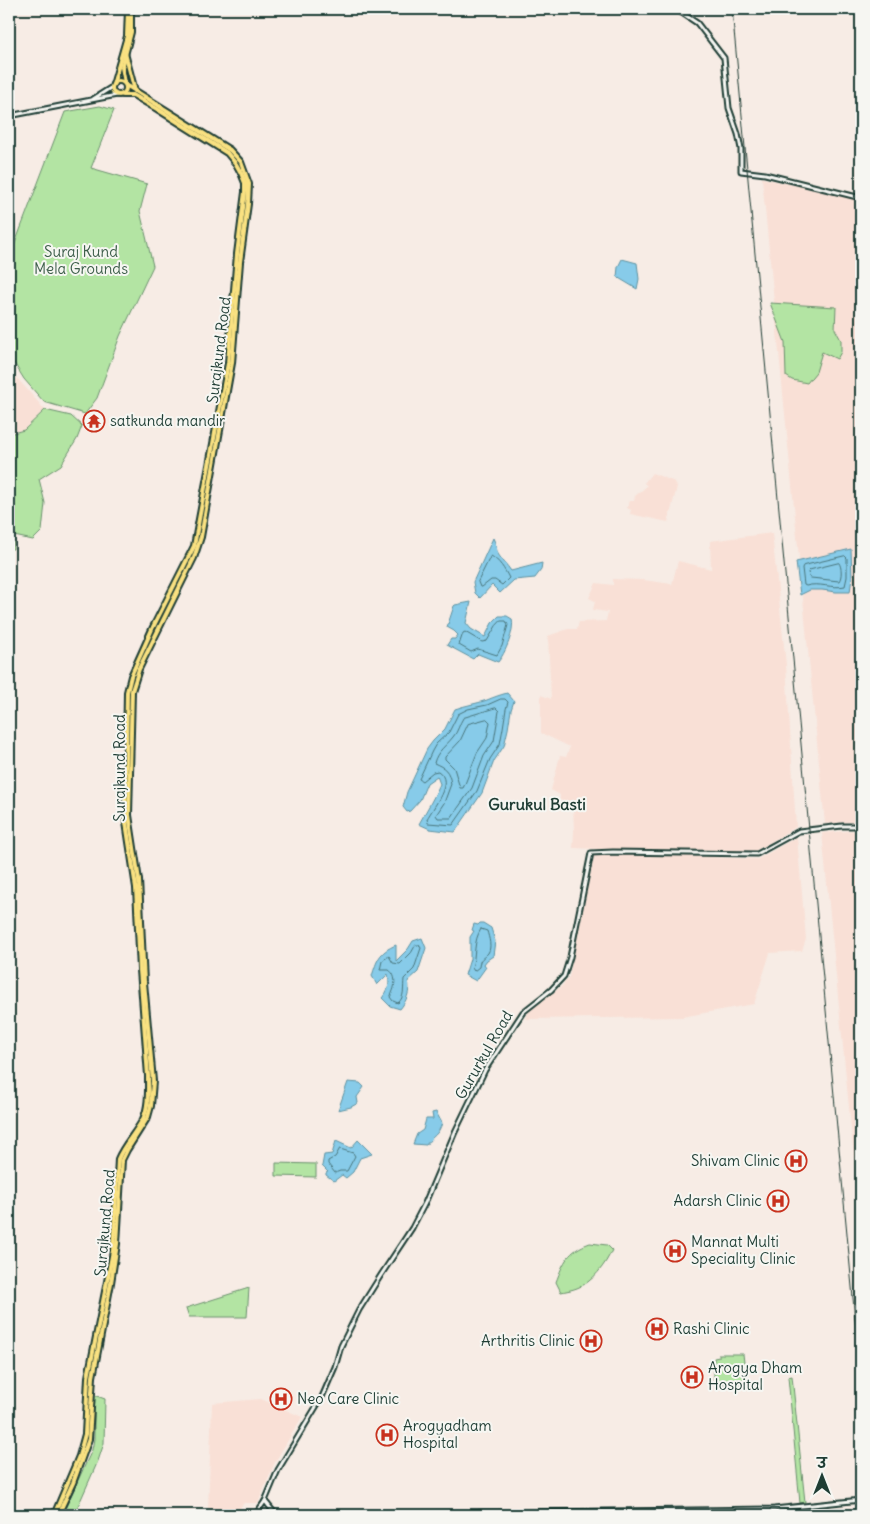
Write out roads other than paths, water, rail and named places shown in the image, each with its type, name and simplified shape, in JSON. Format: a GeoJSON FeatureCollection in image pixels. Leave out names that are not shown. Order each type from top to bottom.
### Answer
{"type":"FeatureCollection","features":[{"type":"Feature","properties":{"kind":"main road"},"geometry":{"type":"LineString","coordinates":[[130,9],[131,32],[122,67],[126,92],[123,95],[117,95],[113,92],[112,86],[127,36],[130,9]]}},
{"type":"Feature","properties":{"kind":"main road"},"geometry":{"type":"LineString","coordinates":[[125,54],[135,91]]}},
{"type":"Feature","properties":{"kind":"main road"},"geometry":{"type":"LineString","coordinates":[[112,86],[118,81],[126,84]]}},
{"type":"Feature","properties":{"kind":"main road","name":"Surajkund Road"},"geometry":{"type":"LineString","coordinates":[[56,1515],[79,1456],[85,1434],[88,1377],[114,1244],[118,1159],[143,1118],[148,1093],[136,888],[125,816],[128,692],[131,676],[153,627],[193,549],[232,358],[240,262],[248,204],[248,180],[241,162],[230,150],[126,84]]}},
{"type":"Feature","properties":{"kind":"main road","name":"Surajkund Road"},"geometry":{"type":"LineString","coordinates":[[123,95],[133,95],[227,153],[236,164],[243,178],[245,202],[237,254],[229,359],[224,395]]}},
{"type":"Feature","properties":{"kind":"street"},"geometry":{"type":"LineString","coordinates":[[676,9],[697,23],[724,58],[729,108],[741,149],[741,171],[765,174],[861,198]]}},
{"type":"Feature","properties":{"kind":"street"},"geometry":{"type":"LineString","coordinates":[[90,101],[112,86]]}},
{"type":"Feature","properties":{"kind":"street"},"geometry":{"type":"LineString","coordinates":[[9,116],[117,95]]}},
{"type":"Feature","properties":{"kind":"street","name":"Gururkul Road"},"geometry":{"type":"LineString","coordinates":[[255,1515],[264,1501],[278,1470],[322,1397],[335,1367],[341,1346],[359,1310],[412,1228],[425,1203],[474,1090],[489,1063],[523,1012],[559,983],[564,976],[570,957],[591,853],[757,854],[799,831],[842,826],[861,826]]}},
{"type":"Feature","properties":{"kind":"street"},"geometry":{"type":"LineString","coordinates":[[293,1515],[774,1509],[861,1500]]}},
{"type":"Feature","properties":{"kind":"street"},"geometry":{"type":"LineString","coordinates":[[264,1501],[276,1515]]}},
{"type":"Feature","properties":{"kind":"street"},"geometry":{"type":"LineString","coordinates":[[255,1515],[267,1515]]}},
{"type":"Feature","properties":{"kind":"water"},"geometry":{"type":"Polygon","coordinates":[[[622,259],[637,263],[639,279],[637,289],[617,277],[618,267],[622,259]]]}},
{"type":"Feature","properties":{"kind":"water"},"geometry":{"type":"Polygon","coordinates":[[[493,538],[498,554],[511,571],[542,563],[541,570],[535,578],[514,580],[500,593],[492,585],[480,598],[475,593],[473,582],[493,538]]]}},
{"type":"Feature","properties":{"kind":"water"},"geometry":{"type":"Polygon","coordinates":[[[851,549],[852,577],[850,592],[810,590],[800,595],[796,562],[851,549]]]}},
{"type":"Feature","properties":{"kind":"water"},"geometry":{"type":"Polygon","coordinates":[[[471,602],[466,623],[471,629],[485,637],[492,623],[499,616],[507,616],[512,619],[513,624],[509,642],[498,662],[478,654],[473,659],[447,645],[451,639],[455,639],[458,635],[447,627],[454,606],[471,602]]]}},
{"type":"Feature","properties":{"kind":"water"},"geometry":{"type":"Polygon","coordinates":[[[507,693],[514,701],[504,746],[494,761],[482,793],[455,832],[430,829],[419,824],[440,784],[437,776],[427,783],[420,800],[410,811],[407,812],[403,807],[407,792],[427,749],[445,729],[455,709],[507,693]]]}},
{"type":"Feature","properties":{"kind":"water"},"geometry":{"type":"Polygon","coordinates":[[[480,923],[491,928],[495,941],[493,956],[484,964],[486,967],[476,981],[465,975],[470,959],[470,937],[474,931],[472,930],[474,924],[478,925],[480,923]]]}},
{"type":"Feature","properties":{"kind":"water"},"geometry":{"type":"Polygon","coordinates":[[[422,938],[426,948],[418,972],[408,981],[409,989],[406,1000],[400,1009],[390,1006],[382,998],[388,987],[388,974],[377,985],[372,976],[377,961],[382,954],[396,945],[396,961],[413,941],[422,938]]]}},
{"type":"Feature","properties":{"kind":"water"},"geometry":{"type":"Polygon","coordinates":[[[348,1082],[360,1083],[364,1087],[357,1097],[358,1103],[338,1110],[348,1082]]]}},
{"type":"Feature","properties":{"kind":"water"},"geometry":{"type":"Polygon","coordinates":[[[436,1112],[442,1123],[437,1133],[426,1145],[413,1144],[417,1134],[423,1130],[426,1119],[433,1119],[432,1113],[436,1112]]]}},
{"type":"Feature","properties":{"kind":"water"},"geometry":{"type":"Polygon","coordinates":[[[358,1140],[372,1154],[360,1158],[353,1172],[346,1178],[342,1175],[334,1181],[326,1175],[328,1172],[322,1166],[324,1155],[332,1154],[336,1141],[351,1148],[358,1140]]]}},
{"type":"Feature","properties":{"kind":"railway"},"geometry":{"type":"LineString","coordinates":[[732,9],[861,1383]]}},
{"type":"Feature","properties":{"kind":"place","name":"satkunda mandir"},"geometry":{"type":"Point","coordinates":[94,421]}},
{"type":"Feature","properties":{"kind":"place","name":"Shivam Clinic"},"geometry":{"type":"Point","coordinates":[796,1161]}},
{"type":"Feature","properties":{"kind":"place","name":"Adarsh Clinic"},"geometry":{"type":"Point","coordinates":[778,1201]}},
{"type":"Feature","properties":{"kind":"place","name":"Mannat Multi Speciality Clinic"},"geometry":{"type":"Point","coordinates":[675,1251]}},
{"type":"Feature","properties":{"kind":"place","name":"Rashi Clinic"},"geometry":{"type":"Point","coordinates":[657,1329]}},
{"type":"Feature","properties":{"kind":"place","name":"Arthritis Clinic"},"geometry":{"type":"Point","coordinates":[591,1341]}},
{"type":"Feature","properties":{"kind":"place","name":"Arogya Dham Hospital"},"geometry":{"type":"Point","coordinates":[692,1377]}},
{"type":"Feature","properties":{"kind":"place","name":"Neo Care Clinic"},"geometry":{"type":"Point","coordinates":[281,1399]}},
{"type":"Feature","properties":{"kind":"place","name":"Arogyadham Hospital"},"geometry":{"type":"Point","coordinates":[387,1435]}},
{"type":"Feature","properties":{"kind":"district","name":"Gurukul Basti"},"geometry":{"type":"Point","coordinates":[537,804]}},
{"type":"Feature","properties":{"kind":"park label","name":"Suraj Kund Mela Grounds"},"geometry":{"type":"Point","coordinates":[81,260]}}]}
